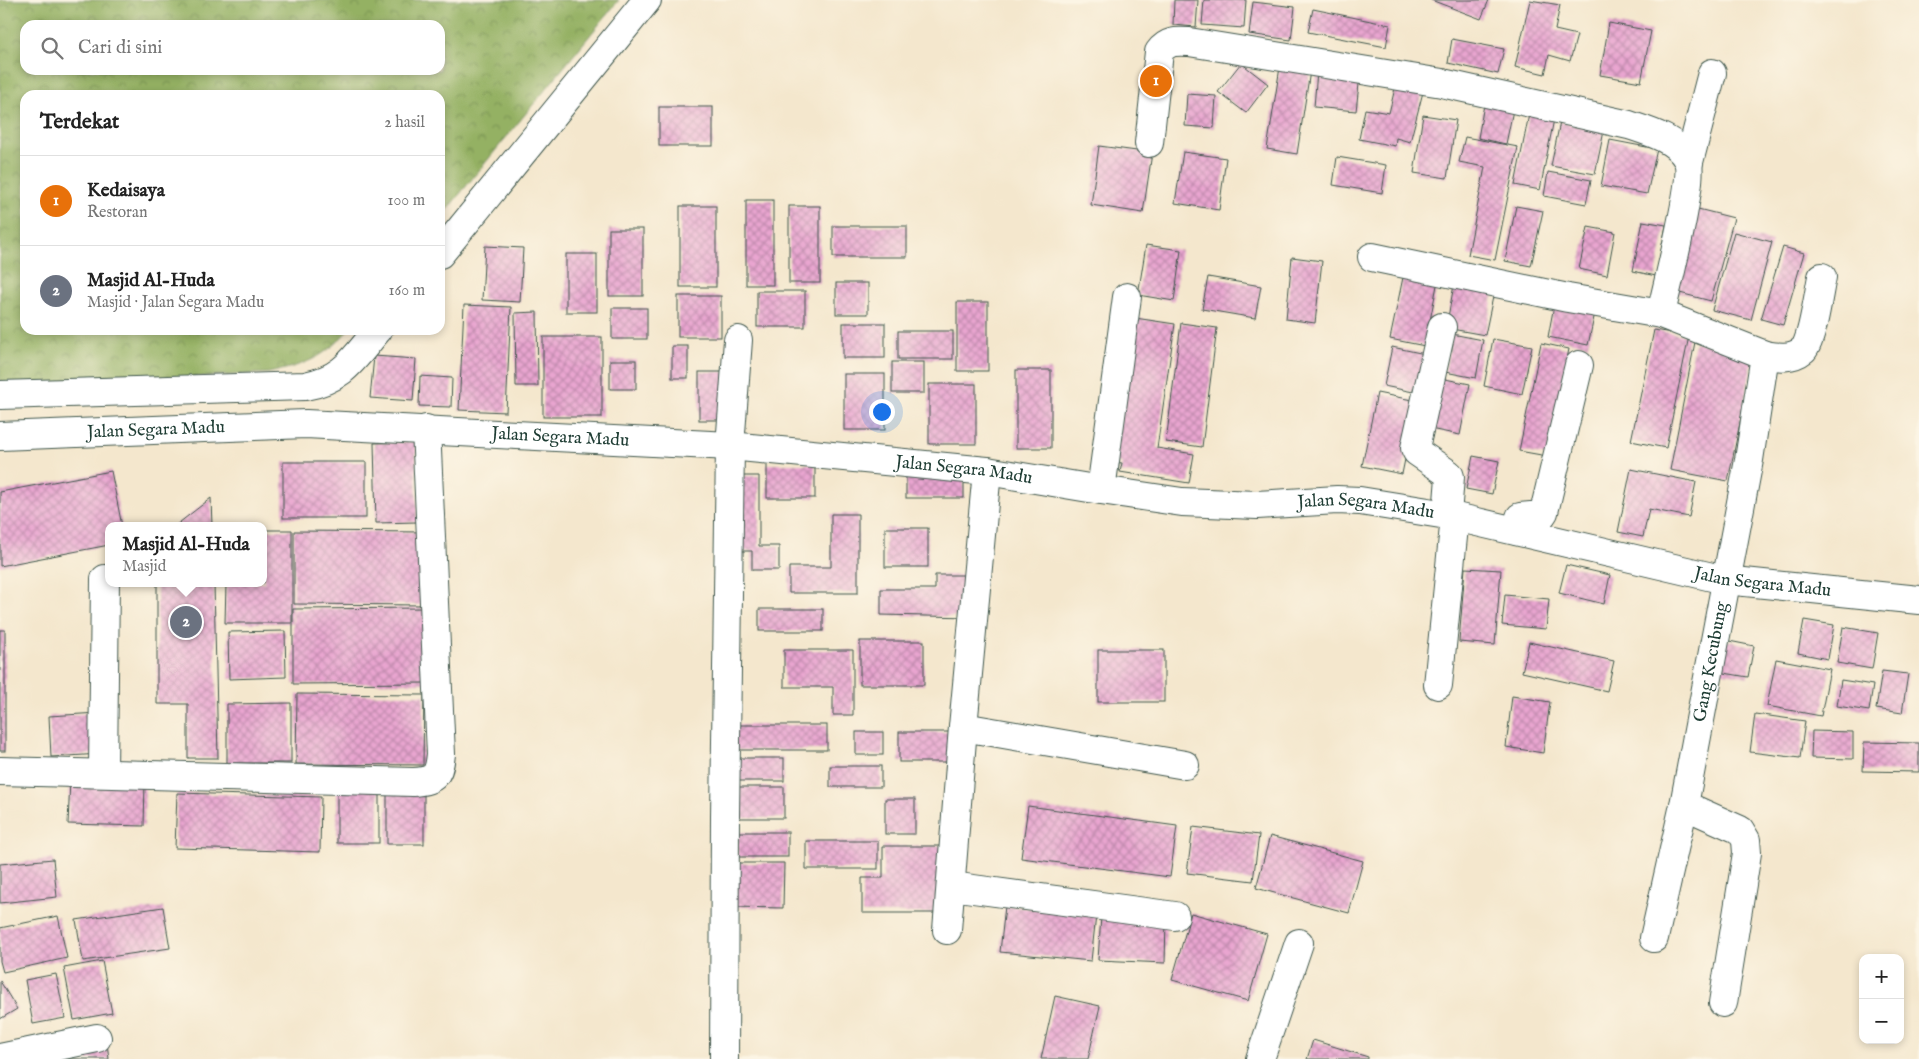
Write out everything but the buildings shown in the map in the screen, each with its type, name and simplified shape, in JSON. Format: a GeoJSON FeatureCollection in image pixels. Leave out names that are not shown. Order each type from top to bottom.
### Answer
{"type":"FeatureCollection","features":[{"type":"Feature","properties":{"kind":"street"},"geometry":{"type":"LineString","coordinates":[[445,248],[647,0]]}},
{"type":"Feature","properties":{"kind":"street"},"geometry":{"type":"LineString","coordinates":[[1149,142],[1159,52],[1163,46],[1175,41],[1442,83],[1629,125],[1675,145],[1689,162]]}},
{"type":"Feature","properties":{"kind":"street"},"geometry":{"type":"LineString","coordinates":[[1661,314],[1688,189],[1689,162],[1712,73]]}},
{"type":"Feature","properties":{"kind":"street"},"geometry":{"type":"LineString","coordinates":[[1372,257],[1568,298],[1661,314],[1765,355],[1781,357],[1790,356],[1803,350],[1807,345],[1822,277]]}},
{"type":"Feature","properties":{"kind":"street"},"geometry":{"type":"LineString","coordinates":[[1101,490],[1127,297]]}},
{"type":"Feature","properties":{"kind":"street"},"geometry":{"type":"LineString","coordinates":[[1438,685],[1451,516],[1450,477],[1449,474],[1416,452],[1415,448],[1442,327]]}},
{"type":"Feature","properties":{"kind":"street"},"geometry":{"type":"LineString","coordinates":[[0,395],[305,386],[318,384],[345,370],[374,335]]}},
{"type":"Feature","properties":{"kind":"street"},"geometry":{"type":"LineString","coordinates":[[724,1059],[724,816],[730,446],[738,340]]}},
{"type":"Feature","properties":{"kind":"street","name":"Gang Kecubung"},"geometry":{"type":"LineString","coordinates":[[1654,938],[1684,805],[1749,460],[1765,355]]}},
{"type":"Feature","properties":{"kind":"street"},"geometry":{"type":"LineString","coordinates":[[1517,531],[1520,516],[1542,515],[1544,512],[1579,365]]}},
{"type":"Feature","properties":{"kind":"street"},"geometry":{"type":"LineString","coordinates":[[305,386],[306,424]]}},
{"type":"Feature","properties":{"kind":"street","name":"Jalan Segara Madu"},"geometry":{"type":"LineString","coordinates":[[0,436],[306,424],[730,446],[987,471],[1182,502],[1257,505],[1337,500],[1360,501],[1451,516],[1725,580],[1919,600]]}},
{"type":"Feature","properties":{"kind":"street"},"geometry":{"type":"LineString","coordinates":[[0,771],[413,782],[424,782],[433,778],[437,774],[440,754],[426,429]]}},
{"type":"Feature","properties":{"kind":"street"},"geometry":{"type":"LineString","coordinates":[[948,930],[963,727],[987,471]]}},
{"type":"Feature","properties":{"kind":"street"},"geometry":{"type":"LineString","coordinates":[[103,773],[105,579]]}},
{"type":"Feature","properties":{"kind":"street"},"geometry":{"type":"LineString","coordinates":[[963,727],[1185,765]]}},
{"type":"Feature","properties":{"kind":"street"},"geometry":{"type":"LineString","coordinates":[[1684,805],[1740,830],[1746,840],[1747,854],[1723,1003]]}},
{"type":"Feature","properties":{"kind":"street"},"geometry":{"type":"LineString","coordinates":[[951,886],[1175,916]]}},
{"type":"Feature","properties":{"kind":"street"},"geometry":{"type":"LineString","coordinates":[[1260,1059],[1299,943]]}},
{"type":"Feature","properties":{"kind":"street"},"geometry":{"type":"LineString","coordinates":[[0,1058],[98,1038]]}},
{"type":"Feature","properties":{"kind":"green space"},"geometry":{"type":"Polygon","coordinates":[[[0,0],[619,0],[445,212],[445,90],[20,90],[20,335],[344,335],[331,347],[313,359],[293,367],[269,373],[0,387],[0,0]]]}},
{"type":"Feature","properties":{"kind":"place","name":"Kedaisaya"},"geometry":{"type":"Point","coordinates":[1156,81]}},
{"type":"Feature","properties":{"kind":"place","name":"Masjid Al-Huda"},"geometry":{"type":"Point","coordinates":[186,622]}}]}
